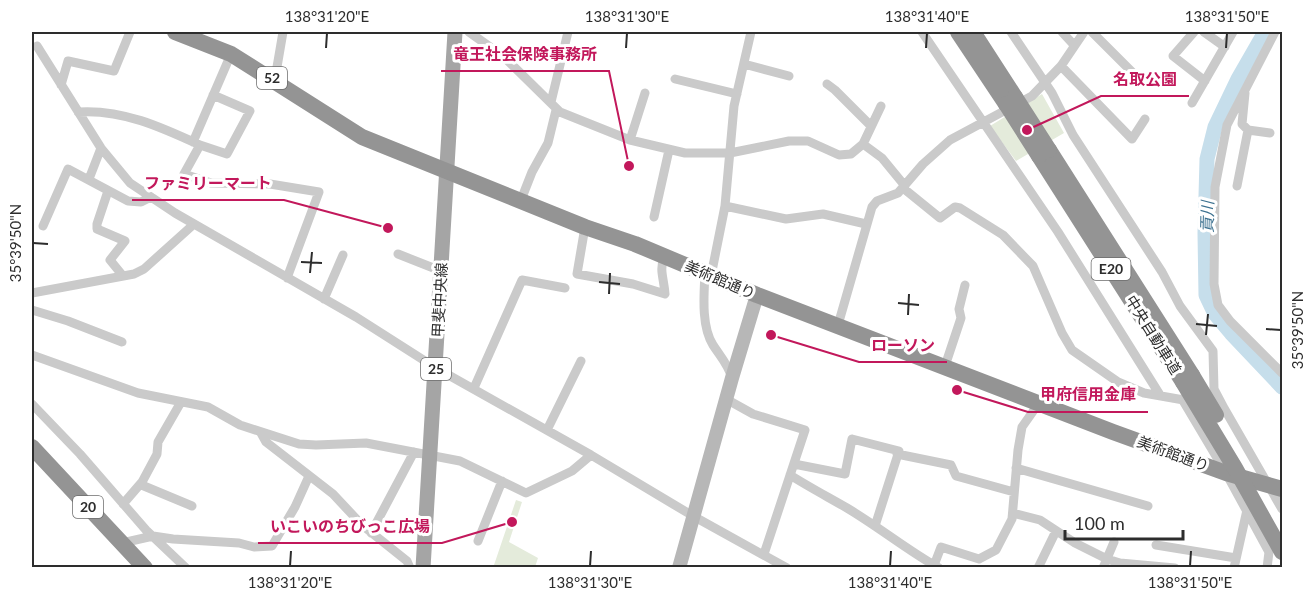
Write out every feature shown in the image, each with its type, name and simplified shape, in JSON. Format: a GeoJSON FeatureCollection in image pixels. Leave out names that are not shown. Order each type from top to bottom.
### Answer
{"type":"FeatureCollection","features":[{"type":"Feature","properties":{"kind":"highway","name":"美術館通り"},"geometry":{"type":"LineString","coordinates":[[175,32],[231,54],[362,136],[585,227],[635,244],[757,296],[1161,450],[1276,487]]}},
{"type":"Feature","properties":{"kind":"highway","name":"中央自動車道"},"geometry":{"type":"LineString","coordinates":[[958,32],[1010,100]]}},
{"type":"Feature","properties":{"kind":"highway","name":"中央自動車道"},"geometry":{"type":"LineString","coordinates":[[973,32],[1010,100],[1282,530]]}},
{"type":"Feature","properties":{"kind":"highway","name":"中央自動車道"},"geometry":{"type":"LineString","coordinates":[[1187,379],[1282,552]]}},
{"type":"Feature","properties":{"kind":"highway","name":"20"},"geometry":{"type":"LineString","coordinates":[[32,447],[145,567]]}},
{"type":"Feature","properties":{"kind":"highway","name":"20"},"geometry":{"type":"LineString","coordinates":[[32,463],[130,567]]}},
{"type":"Feature","properties":{"kind":"main road","name":"甲斐中央線"},"geometry":{"type":"LineString","coordinates":[[423,567],[455,32]]}},
{"type":"Feature","properties":{"kind":"street"},"geometry":{"type":"LineString","coordinates":[[61,85],[68,61],[114,71],[130,32]]}},
{"type":"Feature","properties":{"kind":"street"},"geometry":{"type":"LineString","coordinates":[[272,78],[278,67],[283,32]]}},
{"type":"Feature","properties":{"kind":"street"},"geometry":{"type":"LineString","coordinates":[[469,32],[504,57],[553,106],[630,140],[685,153],[730,153],[789,141],[808,141],[839,154],[851,154],[863,144],[881,106]]}},
{"type":"Feature","properties":{"kind":"street"},"geometry":{"type":"LineString","coordinates":[[521,200],[532,172],[548,143],[568,32]]}},
{"type":"Feature","properties":{"kind":"street"},"geometry":{"type":"LineString","coordinates":[[732,378],[728,365],[708,335],[705,300],[708,274],[721,234],[737,94],[750,32]]}},
{"type":"Feature","properties":{"kind":"street"},"geometry":{"type":"LineString","coordinates":[[922,32],[1058,232],[1160,394]]}},
{"type":"Feature","properties":{"kind":"street"},"geometry":{"type":"LineString","coordinates":[[1011,32],[1052,93],[1073,135],[1162,272],[1180,306],[1213,351],[1214,389],[1276,487],[1282,509]]}},
{"type":"Feature","properties":{"kind":"street"},"geometry":{"type":"LineString","coordinates":[[1062,32],[1074,45]]}},
{"type":"Feature","properties":{"kind":"street"},"geometry":{"type":"LineString","coordinates":[[838,325],[866,224],[872,207],[877,201],[898,193],[923,164],[950,140],[1032,96],[1060,66],[1084,32]]}},
{"type":"Feature","properties":{"kind":"street"},"geometry":{"type":"LineString","coordinates":[[1092,32],[1138,78]]}},
{"type":"Feature","properties":{"kind":"street"},"geometry":{"type":"LineString","coordinates":[[1194,32],[1173,56],[1205,81]]}},
{"type":"Feature","properties":{"kind":"street"},"geometry":{"type":"LineString","coordinates":[[1204,32],[1225,46]]}},
{"type":"Feature","properties":{"kind":"street"},"geometry":{"type":"LineString","coordinates":[[1192,103],[1233,32]]}},
{"type":"Feature","properties":{"kind":"street"},"geometry":{"type":"LineString","coordinates":[[1275,32],[1227,125],[1215,186],[1214,284],[1216,299],[1224,313],[1282,373]]}},
{"type":"Feature","properties":{"kind":"street"},"geometry":{"type":"LineString","coordinates":[[37,46],[100,148],[130,183],[436,368],[591,455],[693,516],[787,567]]}},
{"type":"Feature","properties":{"kind":"street"},"geometry":{"type":"LineString","coordinates":[[231,54],[213,95],[184,174],[211,183],[270,184],[319,192],[287,278]]}},
{"type":"Feature","properties":{"kind":"street"},"geometry":{"type":"LineString","coordinates":[[744,64],[789,76]]}},
{"type":"Feature","properties":{"kind":"street"},"geometry":{"type":"LineString","coordinates":[[1060,66],[1132,139],[1145,119]]}},
{"type":"Feature","properties":{"kind":"street"},"geometry":{"type":"LineString","coordinates":[[675,79],[737,94]]}},
{"type":"Feature","properties":{"kind":"street"},"geometry":{"type":"LineString","coordinates":[[827,84],[871,126]]}},
{"type":"Feature","properties":{"kind":"street"},"geometry":{"type":"LineString","coordinates":[[1245,88],[1242,124],[1248,130],[1270,133]]}},
{"type":"Feature","properties":{"kind":"street"},"geometry":{"type":"LineString","coordinates":[[630,140],[645,93]]}},
{"type":"Feature","properties":{"kind":"street"},"geometry":{"type":"LineString","coordinates":[[78,112],[108,113],[140,119],[227,154],[250,111],[213,95]]}},
{"type":"Feature","properties":{"kind":"street"},"geometry":{"type":"LineString","coordinates":[[1238,186],[1248,130]]}},
{"type":"Feature","properties":{"kind":"street"},"geometry":{"type":"LineString","coordinates":[[863,144],[882,158],[904,187],[940,218],[955,207],[1004,235],[1033,266],[1062,333],[1072,350],[1118,382],[1144,393],[1160,394],[1224,408]]}},
{"type":"Feature","properties":{"kind":"street"},"geometry":{"type":"LineString","coordinates":[[89,179],[100,148]]}},
{"type":"Feature","properties":{"kind":"street"},"geometry":{"type":"LineString","coordinates":[[654,217],[669,150]]}},
{"type":"Feature","properties":{"kind":"street"},"geometry":{"type":"LineString","coordinates":[[42,226],[68,170],[128,201],[141,202],[151,197]]}},
{"type":"Feature","properties":{"kind":"street"},"geometry":{"type":"LineString","coordinates":[[108,191],[97,229],[125,241],[110,260],[123,276]]}},
{"type":"Feature","properties":{"kind":"street"},"geometry":{"type":"LineString","coordinates":[[725,206],[786,219],[823,214],[866,224]]}},
{"type":"Feature","properties":{"kind":"street"},"geometry":{"type":"LineString","coordinates":[[32,293],[134,274],[144,269],[195,224]]}},
{"type":"Feature","properties":{"kind":"street"},"geometry":{"type":"LineString","coordinates":[[585,227],[578,274],[633,284],[665,294],[660,268],[664,257]]}},
{"type":"Feature","properties":{"kind":"street"},"geometry":{"type":"LineString","coordinates":[[398,254],[441,271]]}},
{"type":"Feature","properties":{"kind":"street"},"geometry":{"type":"LineString","coordinates":[[324,299],[343,255]]}},
{"type":"Feature","properties":{"kind":"street"},"geometry":{"type":"LineString","coordinates":[[474,388],[522,280],[565,288]]}},
{"type":"Feature","properties":{"kind":"street"},"geometry":{"type":"LineString","coordinates":[[945,366],[961,318],[958,309],[965,285]]}},
{"type":"Feature","properties":{"kind":"street"},"geometry":{"type":"LineString","coordinates":[[679,567],[757,296]]}},
{"type":"Feature","properties":{"kind":"street"},"geometry":{"type":"LineString","coordinates":[[32,310],[122,342]]}},
{"type":"Feature","properties":{"kind":"street"},"geometry":{"type":"LineString","coordinates":[[32,355],[120,388],[169,401],[208,407],[240,425],[299,444],[366,443],[460,461],[526,493],[572,471],[591,455]]}},
{"type":"Feature","properties":{"kind":"street"},"geometry":{"type":"LineString","coordinates":[[547,430],[581,361]]}},
{"type":"Feature","properties":{"kind":"street"},"geometry":{"type":"LineString","coordinates":[[726,399],[753,414],[805,430],[764,554]]}},
{"type":"Feature","properties":{"kind":"street"},"geometry":{"type":"LineString","coordinates":[[1182,399],[1226,472],[1269,552],[1267,567]]}},
{"type":"Feature","properties":{"kind":"street"},"geometry":{"type":"LineString","coordinates":[[123,504],[142,482],[157,454],[158,442],[181,402]]}},
{"type":"Feature","properties":{"kind":"street"},"geometry":{"type":"LineString","coordinates":[[790,475],[875,526],[935,567],[941,547],[979,559],[996,550],[1008,529],[1013,513],[1022,426],[1040,403]]}},
{"type":"Feature","properties":{"kind":"street"},"geometry":{"type":"LineString","coordinates":[[32,404],[153,536],[186,567]]}},
{"type":"Feature","properties":{"kind":"street"},"geometry":{"type":"LineString","coordinates":[[261,433],[266,442],[333,494],[371,532],[407,561],[410,567]]}},
{"type":"Feature","properties":{"kind":"street"},"geometry":{"type":"LineString","coordinates":[[794,464],[844,474],[852,440],[898,451],[875,526]]}},
{"type":"Feature","properties":{"kind":"street"},"geometry":{"type":"LineString","coordinates":[[371,532],[414,452]]}},
{"type":"Feature","properties":{"kind":"street"},"geometry":{"type":"LineString","coordinates":[[897,454],[951,465],[956,476],[1014,492]]}},
{"type":"Feature","properties":{"kind":"street"},"geometry":{"type":"LineString","coordinates":[[1016,468],[1148,506]]}},
{"type":"Feature","properties":{"kind":"street"},"geometry":{"type":"LineString","coordinates":[[123,543],[153,536],[239,543],[254,547],[272,546],[295,507],[309,476]]}},
{"type":"Feature","properties":{"kind":"street"},"geometry":{"type":"LineString","coordinates":[[478,541],[502,481]]}},
{"type":"Feature","properties":{"kind":"street"},"geometry":{"type":"LineString","coordinates":[[142,482],[144,486],[192,507]]}},
{"type":"Feature","properties":{"kind":"street"},"geometry":{"type":"LineString","coordinates":[[1156,545],[1235,563],[1247,510]]}},
{"type":"Feature","properties":{"kind":"street"},"geometry":{"type":"LineString","coordinates":[[1013,513],[1040,520],[1106,563],[1175,567]]}},
{"type":"Feature","properties":{"kind":"street"},"geometry":{"type":"LineString","coordinates":[[1038,567],[1056,531]]}},
{"type":"Feature","properties":{"kind":"street"},"geometry":{"type":"LineString","coordinates":[[1106,563],[1114,542]]}},
{"type":"Feature","properties":{"kind":"green space"},"geometry":{"type":"Polygon","coordinates":[[[1042,94],[1064,133],[1016,161],[990,126],[1042,94]]]}},
{"type":"Feature","properties":{"kind":"green space"},"geometry":{"type":"Polygon","coordinates":[[[516,500],[522,502],[509,542],[538,558],[535,567],[498,567],[494,565],[516,500]]]}},
{"type":"Feature","properties":{"kind":"waterway","name":"貢川"},"geometry":{"type":"LineString","coordinates":[[1265,32],[1238,79],[1215,127],[1207,159],[1206,295],[1215,314],[1282,387]]}},
{"type":"Feature","properties":{"kind":"place","name":"名取公園"},"geometry":{"type":"Point","coordinates":[1027,130]}},
{"type":"Feature","properties":{"kind":"place","name":"竜王社会保険事務所"},"geometry":{"type":"Point","coordinates":[629,166]}},
{"type":"Feature","properties":{"kind":"place","name":"ファミリーマート"},"geometry":{"type":"Point","coordinates":[388,228]}},
{"type":"Feature","properties":{"kind":"place","name":"ローソン"},"geometry":{"type":"Point","coordinates":[771,335]}},
{"type":"Feature","properties":{"kind":"place","name":"甲府信用金庫"},"geometry":{"type":"Point","coordinates":[957,390]}},
{"type":"Feature","properties":{"kind":"place","name":"いこいのちびっこ広場"},"geometry":{"type":"Point","coordinates":[512,522]}}]}
